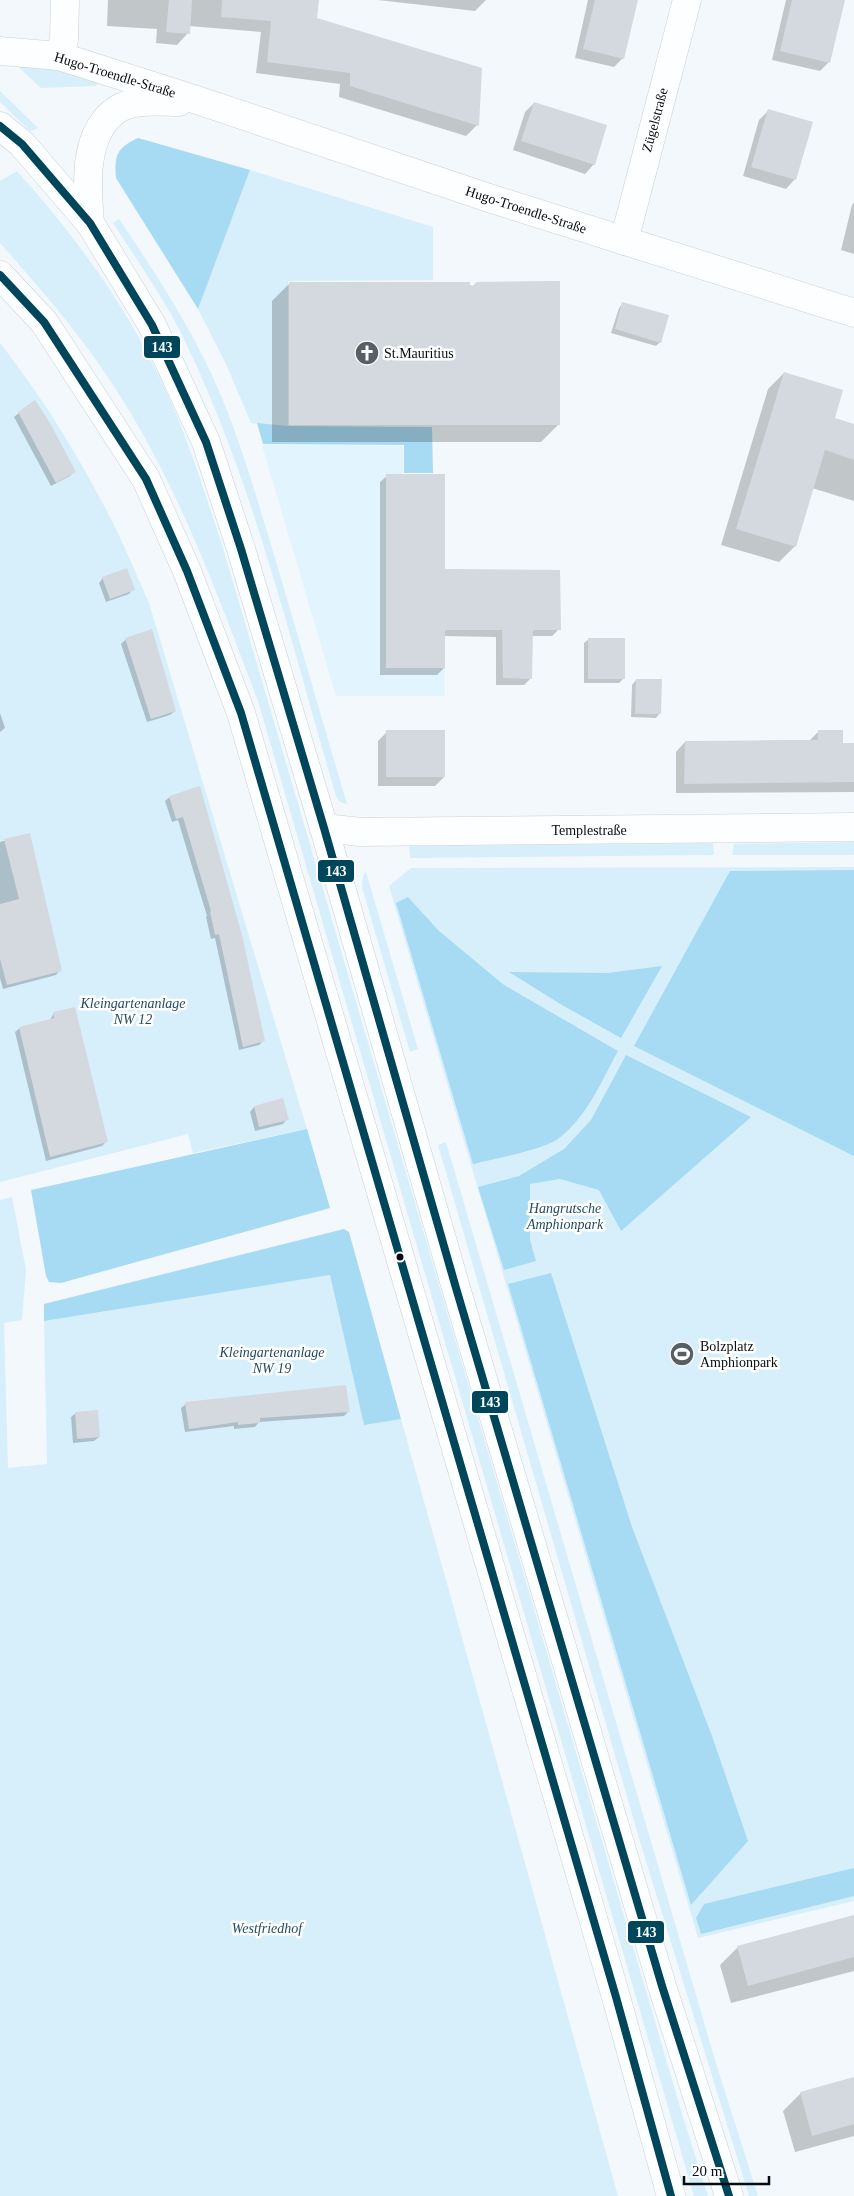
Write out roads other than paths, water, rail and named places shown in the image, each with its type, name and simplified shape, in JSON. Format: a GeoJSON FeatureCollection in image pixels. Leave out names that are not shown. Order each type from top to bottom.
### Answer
{"type":"FeatureCollection","features":[{"type":"Feature","properties":{"kind":"main road"},"geometry":{"type":"LineString","coordinates":[[59,56],[64,40],[66,0]]}},
{"type":"Feature","properties":{"kind":"main road","name":"Zügelstraße"},"geometry":{"type":"LineString","coordinates":[[624,241],[686,0]]}},
{"type":"Feature","properties":{"kind":"main road","name":"Hugo-Troendle-Straße"},"geometry":{"type":"LineString","coordinates":[[0,51],[59,56],[492,199],[854,313]]}},
{"type":"Feature","properties":{"kind":"main road","name":"Hugo-Troendle-Straße"},"geometry":{"type":"LineString","coordinates":[[90,223],[86,172],[96,139],[104,122],[119,108],[141,102],[200,101]]}},
{"type":"Feature","properties":{"kind":"main road"},"geometry":{"type":"LineString","coordinates":[[0,126],[22,144],[90,223],[152,325],[206,442],[241,549],[324,828],[456,1288],[660,1976],[729,2196]]}},
{"type":"Feature","properties":{"kind":"main road"},"geometry":{"type":"LineString","coordinates":[[0,274],[44,322],[146,479],[187,571],[241,713],[614,1988],[671,2196]]}},
{"type":"Feature","properties":{"kind":"main road","name":"Templestraße"},"geometry":{"type":"LineString","coordinates":[[324,828],[370,832],[854,827]]}},
{"type":"Feature","properties":{"kind":"place","name":"St.Mauritius"},"geometry":{"type":"Point","coordinates":[367,353]}},
{"type":"Feature","properties":{"kind":"place","name":"Bolzplatz Amphionpark"},"geometry":{"type":"Point","coordinates":[682,1354]}},
{"type":"Feature","properties":{"kind":"park label","name":"Kleingartenanlage NW 12"},"geometry":{"type":"Point","coordinates":[133,1012]}},
{"type":"Feature","properties":{"kind":"park label","name":"Hangrutsche Amphionpark"},"geometry":{"type":"Point","coordinates":[565,1216]}},
{"type":"Feature","properties":{"kind":"park label","name":"Kleingartenanlage NW 19"},"geometry":{"type":"Point","coordinates":[272,1360]}},
{"type":"Feature","properties":{"kind":"park label","name":"Westfriedhof"},"geometry":{"type":"Point","coordinates":[267,1928]}}]}
